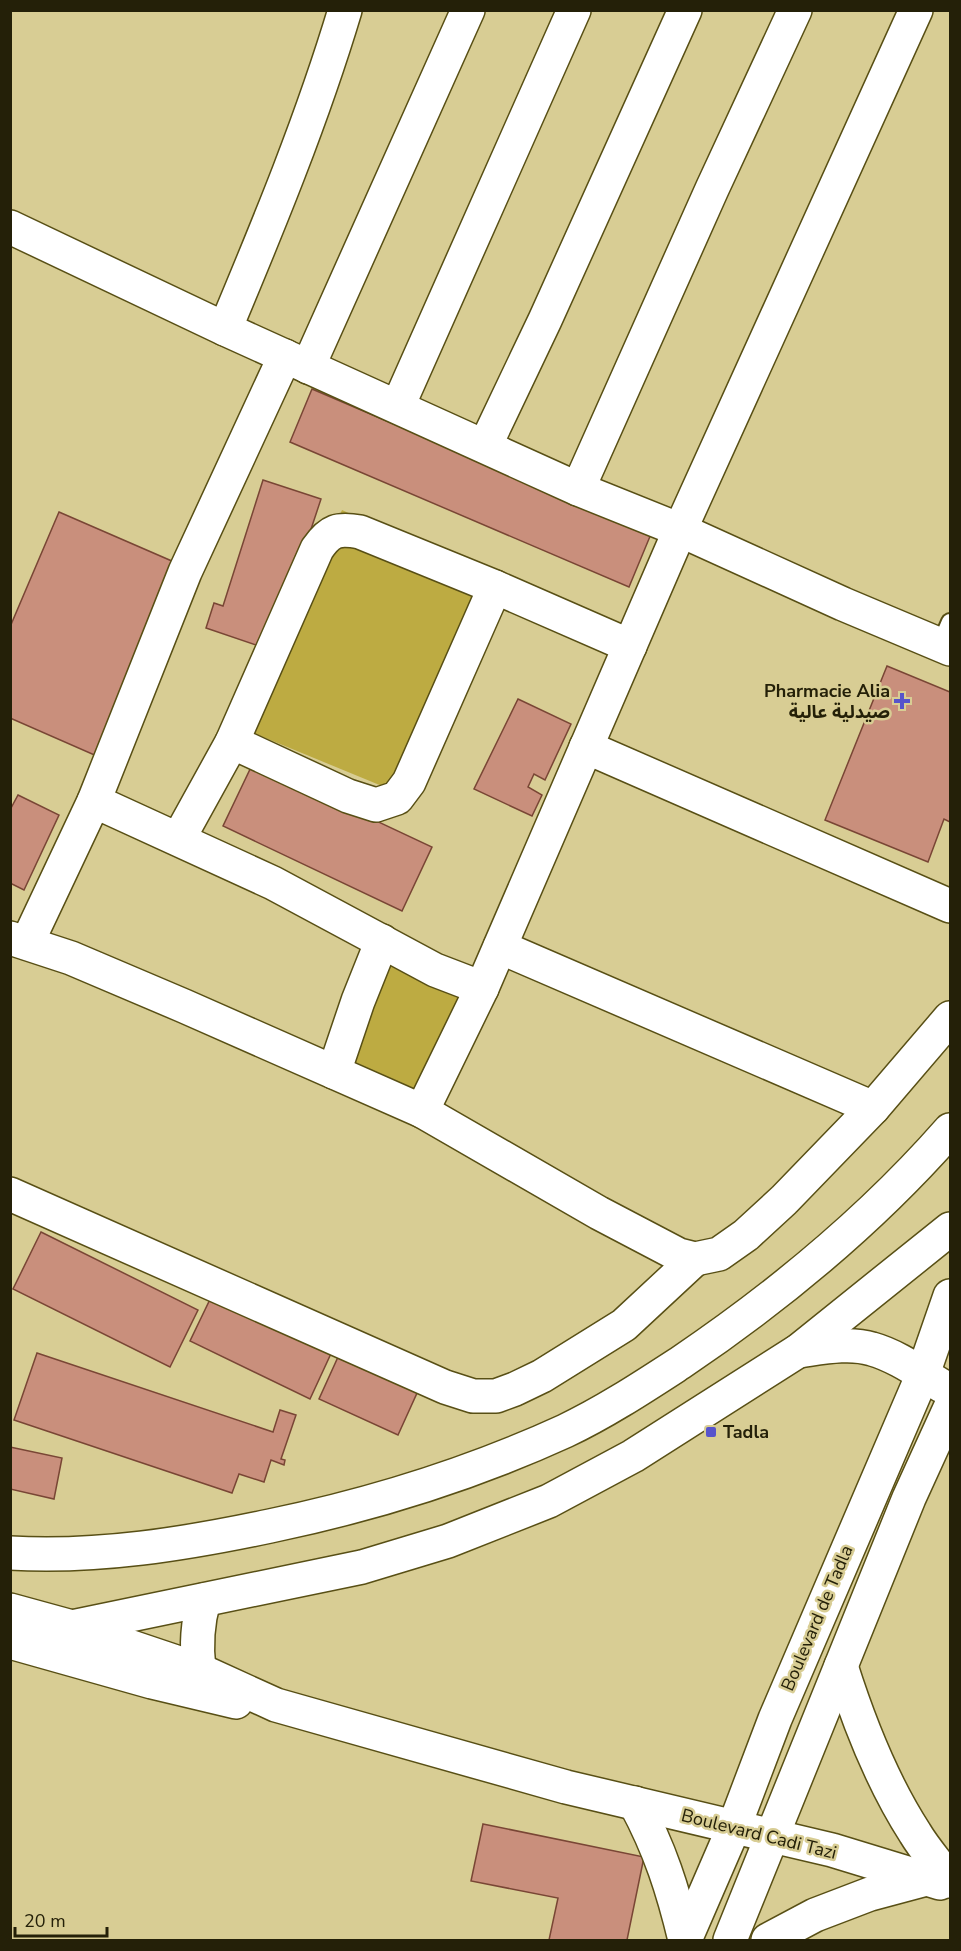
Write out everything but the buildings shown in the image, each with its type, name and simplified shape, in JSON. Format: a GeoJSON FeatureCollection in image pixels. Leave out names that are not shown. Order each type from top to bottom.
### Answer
{"type":"FeatureCollection","features":[{"type":"Feature","properties":{"kind":"street"},"geometry":{"type":"LineString","coordinates":[[225,329],[286,184],[331,58],[345,10]]}},
{"type":"Feature","properties":{"kind":"street"},"geometry":{"type":"LineString","coordinates":[[468,10],[296,361],[185,572],[94,801],[19,941],[81,962],[422,1111],[599,1213],[679,1255],[695,1259],[719,1254],[746,1235],[784,1200],[873,1108],[951,1018]]}},
{"type":"Feature","properties":{"kind":"street"},"geometry":{"type":"LineString","coordinates":[[398,406],[574,10]]}},
{"type":"Feature","properties":{"kind":"street"},"geometry":{"type":"LineString","coordinates":[[485,446],[550,309],[685,10]]}},
{"type":"Feature","properties":{"kind":"street"},"geometry":{"type":"LineString","coordinates":[[578,489],[795,10]]}},
{"type":"Feature","properties":{"kind":"street"},"geometry":{"type":"LineString","coordinates":[[422,1111],[482,988],[680,530],[916,10]]}},
{"type":"Feature","properties":{"kind":"street"},"geometry":{"type":"LineString","coordinates":[[10,227],[225,329],[578,489],[680,530],[843,604],[947,639]]}},
{"type":"Feature","properties":{"kind":"street"},"geometry":{"type":"LineString","coordinates":[[179,838],[232,742],[317,549],[328,535],[344,529],[360,532],[495,587],[630,646]]}},
{"type":"Feature","properties":{"kind":"street"},"geometry":{"type":"LineString","coordinates":[[232,742],[348,796],[376,805],[397,798],[409,782],[495,587]]}},
{"type":"Feature","properties":{"kind":"street"},"geometry":{"type":"LineString","coordinates":[[586,747],[951,906]]}},
{"type":"Feature","properties":{"kind":"street"},"geometry":{"type":"LineString","coordinates":[[94,801],[273,883],[435,970],[482,988]]}},
{"type":"Feature","properties":{"kind":"street"},"geometry":{"type":"LineString","coordinates":[[334,1072],[358,1001],[382,941]]}},
{"type":"Feature","properties":{"kind":"street"},"geometry":{"type":"LineString","coordinates":[[500,947],[873,1108]]}},
{"type":"Feature","properties":{"kind":"street"},"geometry":{"type":"LineString","coordinates":[[10,1553],[115,1551],[179,1544],[316,1516],[414,1490],[495,1460],[566,1430],[621,1401],[663,1374],[725,1332],[783,1288],[846,1235],[921,1164],[951,1130]]}},
{"type":"Feature","properties":{"kind":"street"},"geometry":{"type":"LineString","coordinates":[[10,1194],[445,1387],[473,1396],[496,1396],[515,1389],[600,1341],[624,1325],[695,1259]]}},
{"type":"Feature","properties":{"kind":"street"},"geometry":{"type":"LineString","coordinates":[[10,1637],[72,1627],[362,1567],[448,1541],[549,1501],[633,1456],[798,1351],[951,1229]]}},
{"type":"Feature","properties":{"kind":"street","name":"Boulevard de Tadla"},"geometry":{"type":"LineString","coordinates":[[685,1941],[734,1827],[775,1719],[923,1374],[951,1296]]}},
{"type":"Feature","properties":{"kind":"street"},"geometry":{"type":"LineString","coordinates":[[798,1351],[840,1346],[871,1349],[900,1361],[951,1390]]}},
{"type":"Feature","properties":{"kind":"street"},"geometry":{"type":"LineString","coordinates":[[730,1941],[909,1498],[951,1408]]}},
{"type":"Feature","properties":{"kind":"street"},"geometry":{"type":"LineString","coordinates":[[200,1670],[196,1648],[204,1600]]}},
{"type":"Feature","properties":{"kind":"street"},"geometry":{"type":"LineString","coordinates":[[10,1610],[72,1627],[200,1670],[276,1705]]}},
{"type":"Feature","properties":{"kind":"street"},"geometry":{"type":"LineString","coordinates":[[10,1642],[203,1695],[232,1701],[276,1705]]}},
{"type":"Feature","properties":{"kind":"street"},"geometry":{"type":"LineString","coordinates":[[768,1941],[815,1915],[870,1894],[942,1882],[886,1779],[857,1716],[841,1665]]}},
{"type":"Feature","properties":{"kind":"street","name":"Boulevard Cadi Tazi"},"geometry":{"type":"LineString","coordinates":[[276,1705],[566,1787],[832,1851],[942,1882]]}},
{"type":"Feature","properties":{"kind":"street"},"geometry":{"type":"LineString","coordinates":[[635,1803],[653,1836],[664,1864],[685,1941]]}},
{"type":"Feature","properties":{"kind":"shaded area"},"geometry":{"type":"Polygon","coordinates":[[[342,510],[507,586],[416,800],[246,730],[342,510]]]}},
{"type":"Feature","properties":{"kind":"shaded area"},"geometry":{"type":"Polygon","coordinates":[[[392,949],[490,981],[430,1113],[333,1070],[392,949]]]}},
{"type":"Feature","properties":{"kind":"place","name":"Pharmacie Alia صيدلية عالية"},"geometry":{"type":"Point","coordinates":[902,701]}},
{"type":"Feature","properties":{"kind":"place","name":"Tadla"},"geometry":{"type":"Point","coordinates":[711,1432]}}]}
